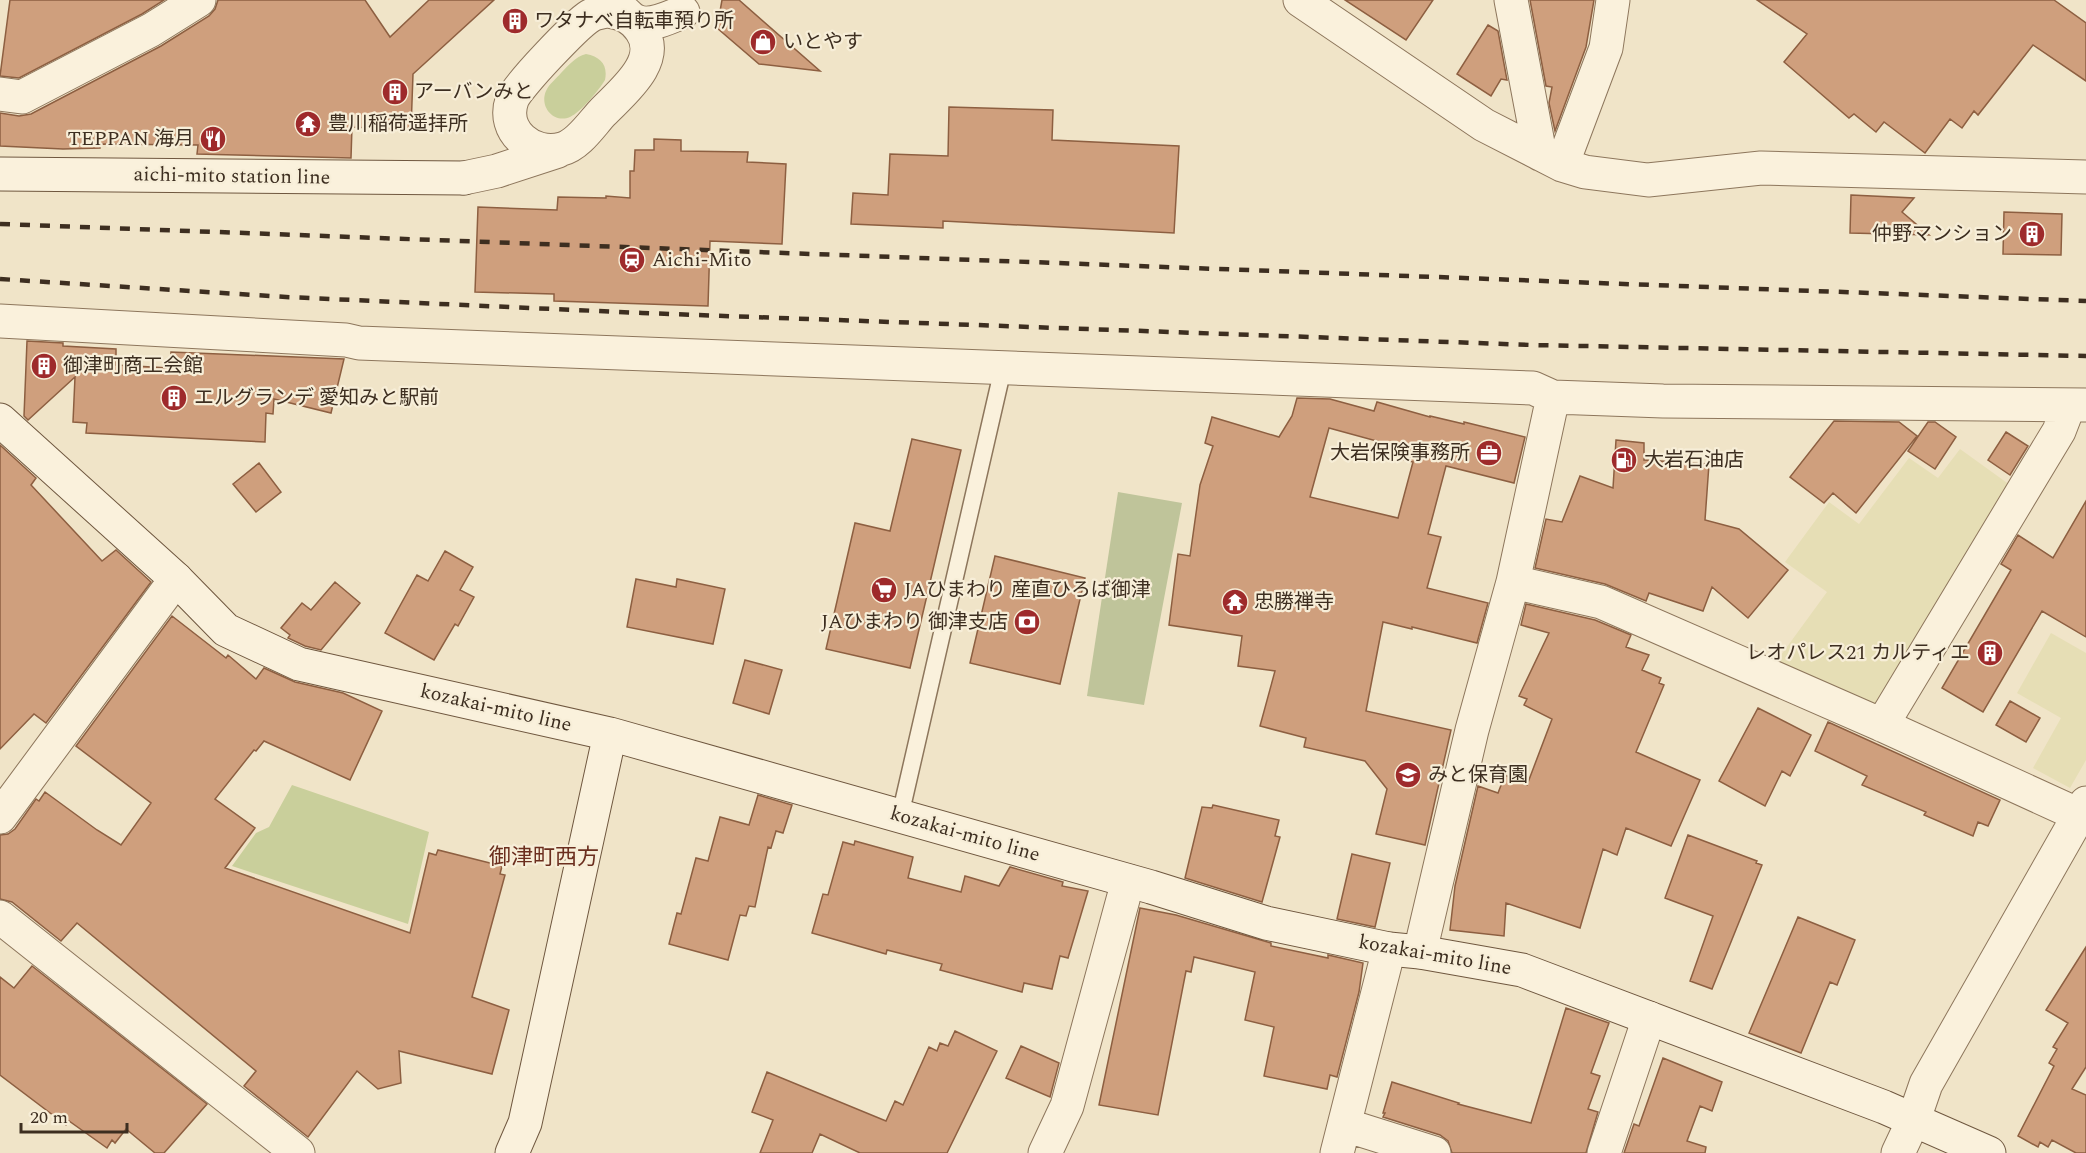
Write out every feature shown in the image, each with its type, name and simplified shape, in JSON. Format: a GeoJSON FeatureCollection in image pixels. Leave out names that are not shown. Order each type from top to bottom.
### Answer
{"type":"FeatureCollection","features":[{"type":"Feature","properties":{"kind":"street"},"geometry":{"type":"LineString","coordinates":[[0,94],[22,98],[151,30],[199,0]]}},
{"type":"Feature","properties":{"kind":"street"},"geometry":{"type":"LineString","coordinates":[[1300,0],[1484,125],[1551,159],[1585,172],[1648,180],[1761,168],[2086,177]]}},
{"type":"Feature","properties":{"kind":"street"},"geometry":{"type":"LineString","coordinates":[[1511,0],[1551,159]]}},
{"type":"Feature","properties":{"kind":"street"},"geometry":{"type":"LineString","coordinates":[[1551,159],[1606,48],[1613,0]]}},
{"type":"Feature","properties":{"kind":"street"},"geometry":{"type":"LineString","coordinates":[[623,10],[656,22],[689,6]]}},
{"type":"Feature","properties":{"kind":"street"},"geometry":{"type":"LineString","coordinates":[[510,114],[514,129],[523,141],[535,149],[550,152],[565,148],[578,140],[637,76],[689,6]]}},
{"type":"Feature","properties":{"kind":"street"},"geometry":{"type":"LineString","coordinates":[[497,171],[508,145],[512,100],[520,86],[589,12],[592,14],[607,11],[622,13],[623,10]]}},
{"type":"Feature","properties":{"kind":"street"},"geometry":{"type":"LineString","coordinates":[[623,10],[644,33],[647,48],[645,63]]}},
{"type":"Feature","properties":{"kind":"street","name":"aichi-mito station line"},"geometry":{"type":"LineString","coordinates":[[0,174],[464,178],[497,171],[565,148]]}},
{"type":"Feature","properties":{"kind":"street"},"geometry":{"type":"LineString","coordinates":[[0,321],[335,339],[359,343],[1533,388],[1553,397],[1663,401],[2077,405]]}},
{"type":"Feature","properties":{"kind":"street"},"geometry":{"type":"LineString","coordinates":[[1434,1153],[1341,1139],[1405,950],[1472,730],[1513,582],[1553,397]]}},
{"type":"Feature","properties":{"kind":"street"},"geometry":{"type":"LineString","coordinates":[[1882,725],[2059,431],[2077,405]]}},
{"type":"Feature","properties":{"kind":"street","name":"kozakai-mito line"},"geometry":{"type":"LineString","coordinates":[[0,420],[176,579],[226,630],[299,664],[610,734],[1128,881],[1266,923],[1522,970],[1914,1119],[1989,1153]]}},
{"type":"Feature","properties":{"kind":"street"},"geometry":{"type":"LineString","coordinates":[[0,818],[176,579]]}},
{"type":"Feature","properties":{"kind":"street"},"geometry":{"type":"LineString","coordinates":[[1513,582],[1601,602],[1882,725],[2083,809],[1926,1084],[1914,1119],[1898,1153]]}},
{"type":"Feature","properties":{"kind":"street"},"geometry":{"type":"LineString","coordinates":[[512,1153],[525,1123],[610,734]]}},
{"type":"Feature","properties":{"kind":"street"},"geometry":{"type":"LineString","coordinates":[[1045,1153],[1067,1106],[1128,881]]}},
{"type":"Feature","properties":{"kind":"street"},"geometry":{"type":"LineString","coordinates":[[0,917],[298,1153]]}},
{"type":"Feature","properties":{"kind":"street"},"geometry":{"type":"LineString","coordinates":[[1604,1153],[1649,1018]]}},
{"type":"Feature","properties":{"kind":"lane"},"geometry":{"type":"LineString","coordinates":[[900,816],[1004,368]]}},
{"type":"Feature","properties":{"kind":"shaded area"},"geometry":{"type":"Polygon","coordinates":[[[1960,449],[2010,485],[1881,706],[1776,662],[1827,592],[1785,562],[1829,502],[1859,524],[1909,458],[1938,478],[1960,449]]]}},
{"type":"Feature","properties":{"kind":"shaded area"},"geometry":{"type":"Polygon","coordinates":[[[2051,633],[2086,653],[2086,760],[2070,788],[2033,768],[2061,718],[2017,693],[2051,633]]]}},
{"type":"Feature","properties":{"kind":"green space"},"geometry":{"type":"Polygon","coordinates":[[[586,54],[602,62],[605,80],[579,111],[564,119],[554,116],[546,108],[544,97],[547,88],[572,62],[586,54]]]}},
{"type":"Feature","properties":{"kind":"green space"},"geometry":{"type":"Polygon","coordinates":[[[1118,492],[1182,503],[1144,705],[1087,696],[1118,492]]]}},
{"type":"Feature","properties":{"kind":"green space"},"geometry":{"type":"Polygon","coordinates":[[[292,785],[429,832],[408,924],[232,866],[256,833],[269,827],[292,785]]]}},
{"type":"Feature","properties":{"kind":"building"},"geometry":{"type":"Polygon","coordinates":[[[10,0],[164,0],[142,14],[19,78],[0,76],[10,0]]]}},
{"type":"Feature","properties":{"kind":"building"},"geometry":{"type":"Polygon","coordinates":[[[218,0],[365,0],[390,37],[429,0],[494,0],[413,74],[411,130],[352,127],[351,158],[197,154],[198,145],[100,144],[100,148],[63,149],[0,146],[0,113],[19,116],[31,114],[161,46],[209,16],[218,0]]]}},
{"type":"Feature","properties":{"kind":"building"},"geometry":{"type":"Polygon","coordinates":[[[722,0],[739,0],[820,71],[759,64],[717,28],[722,0]]]}},
{"type":"Feature","properties":{"kind":"building"},"geometry":{"type":"Polygon","coordinates":[[[1345,0],[1433,0],[1406,40],[1345,0]]]}},
{"type":"Feature","properties":{"kind":"building"},"geometry":{"type":"Polygon","coordinates":[[[1530,0],[1594,0],[1586,47],[1555,131],[1549,103],[1552,87],[1546,86],[1530,0]]]}},
{"type":"Feature","properties":{"kind":"building"},"geometry":{"type":"Polygon","coordinates":[[[1757,0],[2054,0],[2086,23],[2086,81],[2033,45],[1978,115],[1974,111],[1962,128],[1950,119],[1925,153],[1884,122],[1876,132],[1854,114],[1849,118],[1784,62],[1807,34],[1757,0]]]}},
{"type":"Feature","properties":{"kind":"building"},"geometry":{"type":"Polygon","coordinates":[[[1488,25],[1498,31],[1507,80],[1501,79],[1491,96],[1457,74],[1488,25]]]}},
{"type":"Feature","properties":{"kind":"building"},"geometry":{"type":"Polygon","coordinates":[[[949,107],[1053,110],[1052,140],[1179,146],[1174,233],[943,221],[943,228],[851,224],[853,193],[888,195],[890,154],[948,156],[949,107]]]}},
{"type":"Feature","properties":{"kind":"building"},"geometry":{"type":"Polygon","coordinates":[[[654,139],[681,140],[681,151],[748,152],[747,162],[786,164],[782,244],[710,241],[708,306],[554,301],[554,294],[475,292],[478,207],[557,210],[558,197],[630,198],[630,171],[634,171],[635,150],[654,150],[654,139]]]}},
{"type":"Feature","properties":{"kind":"building"},"geometry":{"type":"Polygon","coordinates":[[[1851,195],[1914,198],[1902,212],[1929,235],[1850,233],[1851,195]]]}},
{"type":"Feature","properties":{"kind":"building","name":"仲野マンション"},"geometry":{"type":"Polygon","coordinates":[[[2004,212],[2062,214],[2061,255],[2003,254],[2004,212]]]}},
{"type":"Feature","properties":{"kind":"building","name":"エルグランデ 愛知みと駅前"},"geometry":{"type":"Polygon","coordinates":[[[27,341],[116,349],[116,365],[170,368],[171,352],[344,359],[331,413],[274,399],[273,414],[266,413],[265,442],[86,433],[87,423],[73,422],[75,377],[28,420],[24,416],[27,341]]]}},
{"type":"Feature","properties":{"kind":"building"},"geometry":{"type":"Polygon","coordinates":[[[1297,398],[1330,399],[1374,411],[1377,402],[1430,417],[1464,424],[1464,422],[1525,437],[1514,483],[1446,466],[1428,534],[1441,537],[1427,588],[1488,603],[1477,643],[1383,622],[1366,711],[1451,730],[1425,845],[1376,834],[1387,789],[1365,761],[1304,747],[1306,738],[1260,726],[1275,671],[1238,666],[1242,636],[1169,625],[1178,554],[1190,556],[1200,485],[1213,446],[1205,443],[1212,417],[1279,437],[1292,416],[1297,398]],[[1329,428],[1310,497],[1398,518],[1413,462],[1393,457],[1395,446],[1329,428]]]}},
{"type":"Feature","properties":{"kind":"building"},"geometry":{"type":"Polygon","coordinates":[[[1834,421],[1899,422],[1917,436],[1856,513],[1833,493],[1824,503],[1790,477],[1834,421]]]}},
{"type":"Feature","properties":{"kind":"building"},"geometry":{"type":"Polygon","coordinates":[[[1928,422],[1935,422],[1956,437],[1935,469],[1908,451],[1928,422]]]}},
{"type":"Feature","properties":{"kind":"building"},"geometry":{"type":"Polygon","coordinates":[[[2006,432],[2028,446],[2010,475],[1988,460],[2006,432]]]}},
{"type":"Feature","properties":{"kind":"building","name":"JAひまわり 産直ひろば御津"},"geometry":{"type":"Polygon","coordinates":[[[912,439],[961,450],[910,668],[826,649],[855,523],[890,531],[912,439]]]}},
{"type":"Feature","properties":{"kind":"building"},"geometry":{"type":"Polygon","coordinates":[[[1616,440],[1644,443],[1644,460],[1709,464],[1705,520],[1739,529],[1788,570],[1748,618],[1712,587],[1703,611],[1649,593],[1646,601],[1605,584],[1535,568],[1546,519],[1562,522],[1580,476],[1613,488],[1616,440]]]}},
{"type":"Feature","properties":{"kind":"building"},"geometry":{"type":"Polygon","coordinates":[[[0,445],[36,478],[31,485],[102,561],[116,550],[151,582],[46,723],[34,714],[0,749],[0,445]]]}},
{"type":"Feature","properties":{"kind":"building"},"geometry":{"type":"Polygon","coordinates":[[[259,463],[281,492],[256,512],[233,484],[259,463]]]}},
{"type":"Feature","properties":{"kind":"building"},"geometry":{"type":"Polygon","coordinates":[[[2086,501],[2086,637],[2042,611],[1983,712],[1942,688],[2011,570],[2001,564],[2018,535],[2053,558],[2086,501]]]}},
{"type":"Feature","properties":{"kind":"building"},"geometry":{"type":"Polygon","coordinates":[[[445,551],[473,567],[460,590],[474,597],[458,626],[455,624],[434,660],[385,633],[417,575],[428,581],[445,551]]]}},
{"type":"Feature","properties":{"kind":"building","name":"JAひまわり 御津支店"},"geometry":{"type":"Polygon","coordinates":[[[995,556],[1085,578],[1060,684],[970,663],[995,556]]]}},
{"type":"Feature","properties":{"kind":"building"},"geometry":{"type":"Polygon","coordinates":[[[636,579],[676,587],[677,579],[725,589],[713,644],[627,627],[636,579]]]}},
{"type":"Feature","properties":{"kind":"building"},"geometry":{"type":"Polygon","coordinates":[[[335,582],[360,603],[321,650],[288,638],[290,635],[281,628],[302,603],[311,610],[335,582]]]}},
{"type":"Feature","properties":{"kind":"building"},"geometry":{"type":"Polygon","coordinates":[[[1526,604],[1595,620],[1631,635],[1626,647],[1649,655],[1642,670],[1661,678],[1659,683],[1664,685],[1636,752],[1700,780],[1671,846],[1626,828],[1617,855],[1603,849],[1580,928],[1506,903],[1504,936],[1450,930],[1455,886],[1478,786],[1498,793],[1505,775],[1527,785],[1552,719],[1524,705],[1527,699],[1519,696],[1549,633],[1521,625],[1526,604]]]}},
{"type":"Feature","properties":{"kind":"building"},"geometry":{"type":"Polygon","coordinates":[[[172,616],[226,658],[228,655],[256,679],[264,668],[295,682],[343,693],[382,711],[350,780],[264,741],[256,751],[254,750],[215,799],[255,828],[225,868],[410,933],[429,853],[436,855],[438,850],[502,866],[500,874],[505,875],[472,997],[509,1010],[492,1074],[399,1051],[401,1083],[378,1089],[357,1071],[308,1137],[244,1086],[256,1071],[77,923],[61,941],[12,902],[0,899],[0,835],[8,834],[15,829],[36,799],[39,801],[45,792],[121,845],[151,803],[76,746],[172,616]]]}},
{"type":"Feature","properties":{"kind":"building"},"geometry":{"type":"Polygon","coordinates":[[[745,660],[782,670],[769,714],[733,703],[745,660]]]}},
{"type":"Feature","properties":{"kind":"building"},"geometry":{"type":"Polygon","coordinates":[[[2010,701],[2040,718],[2026,742],[1996,725],[2010,701]]]}},
{"type":"Feature","properties":{"kind":"building"},"geometry":{"type":"Polygon","coordinates":[[[1758,708],[1811,735],[1790,776],[1782,771],[1765,806],[1719,781],[1758,708]]]}},
{"type":"Feature","properties":{"kind":"building"},"geometry":{"type":"Polygon","coordinates":[[[1828,722],[2000,800],[1988,826],[1978,822],[1973,836],[1924,815],[1926,812],[1862,785],[1867,776],[1815,751],[1828,722]]]}},
{"type":"Feature","properties":{"kind":"building"},"geometry":{"type":"Polygon","coordinates":[[[758,795],[792,805],[783,833],[776,831],[771,848],[768,847],[755,907],[749,906],[746,916],[740,915],[728,960],[669,944],[677,913],[681,914],[696,858],[708,861],[720,817],[749,825],[758,795]]]}},
{"type":"Feature","properties":{"kind":"building"},"geometry":{"type":"Polygon","coordinates":[[[1213,805],[1279,820],[1275,836],[1280,837],[1262,902],[1185,878],[1202,807],[1212,808],[1213,805]]]}},
{"type":"Feature","properties":{"kind":"building"},"geometry":{"type":"Polygon","coordinates":[[[1688,835],[1757,861],[1756,863],[1762,865],[1712,989],[1690,981],[1713,916],[1665,898],[1688,835]]]}},
{"type":"Feature","properties":{"kind":"building"},"geometry":{"type":"Polygon","coordinates":[[[855,841],[913,857],[908,878],[961,892],[965,876],[999,886],[1010,867],[1063,882],[1062,886],[1088,891],[1068,958],[1060,956],[1052,989],[1024,983],[1022,992],[940,970],[942,964],[887,950],[886,954],[812,933],[823,894],[828,895],[843,842],[854,845],[855,841]]]}},
{"type":"Feature","properties":{"kind":"building"},"geometry":{"type":"Polygon","coordinates":[[[1352,854],[1390,863],[1375,927],[1337,919],[1352,854]]]}},
{"type":"Feature","properties":{"kind":"building"},"geometry":{"type":"Polygon","coordinates":[[[1140,908],[1176,915],[1271,943],[1271,946],[1363,963],[1359,992],[1337,1077],[1330,1075],[1327,1089],[1264,1076],[1274,1027],[1245,1020],[1255,972],[1194,957],[1191,972],[1186,971],[1158,1115],[1099,1105],[1140,908]]]}},
{"type":"Feature","properties":{"kind":"building"},"geometry":{"type":"Polygon","coordinates":[[[1798,917],[1855,940],[1837,985],[1830,982],[1801,1053],[1749,1033],[1798,917]]]}},
{"type":"Feature","properties":{"kind":"building"},"geometry":{"type":"Polygon","coordinates":[[[2086,947],[2086,1067],[2072,1089],[2086,1095],[2086,1153],[2076,1153],[2052,1140],[2048,1147],[2040,1142],[2038,1147],[2018,1136],[2054,1066],[2049,1063],[2057,1049],[2053,1047],[2068,1023],[2046,1010],[2086,947]]]}},
{"type":"Feature","properties":{"kind":"building"},"geometry":{"type":"Polygon","coordinates":[[[32,966],[207,1104],[164,1153],[155,1153],[126,1129],[115,1143],[112,1140],[107,1148],[69,1121],[66,1125],[0,1075],[0,977],[14,988],[32,966]]]}},
{"type":"Feature","properties":{"kind":"building"},"geometry":{"type":"Polygon","coordinates":[[[1566,1008],[1609,1023],[1591,1073],[1600,1076],[1588,1109],[1598,1112],[1586,1153],[1452,1153],[1448,1141],[1440,1135],[1383,1117],[1392,1082],[1458,1104],[1531,1123],[1566,1008]]]}},
{"type":"Feature","properties":{"kind":"building"},"geometry":{"type":"Polygon","coordinates":[[[955,1031],[997,1051],[947,1153],[860,1153],[820,1134],[812,1153],[760,1153],[773,1120],[752,1112],[767,1072],[886,1121],[895,1101],[903,1105],[929,1047],[937,1051],[940,1043],[948,1046],[955,1031]]]}},
{"type":"Feature","properties":{"kind":"building"},"geometry":{"type":"Polygon","coordinates":[[[1021,1046],[1059,1063],[1050,1097],[1006,1078],[1021,1046]]]}},
{"type":"Feature","properties":{"kind":"building"},"geometry":{"type":"Polygon","coordinates":[[[1663,1058],[1722,1082],[1712,1111],[1700,1106],[1687,1141],[1706,1147],[1705,1153],[1624,1153],[1634,1124],[1639,1126],[1663,1058]]]}},
{"type":"Feature","properties":{"kind":"railway"},"geometry":{"type":"LineString","coordinates":[[0,224],[2086,301]]}},
{"type":"Feature","properties":{"kind":"railway"},"geometry":{"type":"LineString","coordinates":[[0,279],[286,297],[642,313],[1532,345],[2086,356]]}},
{"type":"Feature","properties":{"kind":"place","name":"ワタナベ自転車預り所"},"geometry":{"type":"Point","coordinates":[515,21]}},
{"type":"Feature","properties":{"kind":"place","name":"いとやす"},"geometry":{"type":"Point","coordinates":[763,42]}},
{"type":"Feature","properties":{"kind":"place","name":"アーバンみと"},"geometry":{"type":"Point","coordinates":[395,92]}},
{"type":"Feature","properties":{"kind":"place","name":"豊川稲荷遥拝所"},"geometry":{"type":"Point","coordinates":[308,124]}},
{"type":"Feature","properties":{"kind":"place","name":"TEPPAN 海月"},"geometry":{"type":"Point","coordinates":[213,139]}},
{"type":"Feature","properties":{"kind":"place","name":"仲野マンション"},"geometry":{"type":"Point","coordinates":[2032,234]}},
{"type":"Feature","properties":{"kind":"place","name":"Aichi-Mito"},"geometry":{"type":"Point","coordinates":[632,260]}},
{"type":"Feature","properties":{"kind":"place","name":"御津町商工会館"},"geometry":{"type":"Point","coordinates":[44,366]}},
{"type":"Feature","properties":{"kind":"place","name":"エルグランデ 愛知みと駅前"},"geometry":{"type":"Point","coordinates":[174,398]}},
{"type":"Feature","properties":{"kind":"place","name":"大岩保険事務所"},"geometry":{"type":"Point","coordinates":[1489,453]}},
{"type":"Feature","properties":{"kind":"place","name":"大岩石油店"},"geometry":{"type":"Point","coordinates":[1624,460]}},
{"type":"Feature","properties":{"kind":"place","name":"JAひまわり 産直ひろば御津"},"geometry":{"type":"Point","coordinates":[884,590]}},
{"type":"Feature","properties":{"kind":"place","name":"忠勝禅寺"},"geometry":{"type":"Point","coordinates":[1235,602]}},
{"type":"Feature","properties":{"kind":"place","name":"JAひまわり 御津支店"},"geometry":{"type":"Point","coordinates":[1027,622]}},
{"type":"Feature","properties":{"kind":"place","name":"レオパレス21 カルティエ"},"geometry":{"type":"Point","coordinates":[1990,653]}},
{"type":"Feature","properties":{"kind":"place","name":"みと保育園"},"geometry":{"type":"Point","coordinates":[1408,775]}},
{"type":"Feature","properties":{"kind":"district","name":"御津町西方"},"geometry":{"type":"Point","coordinates":[544,857]}}]}
